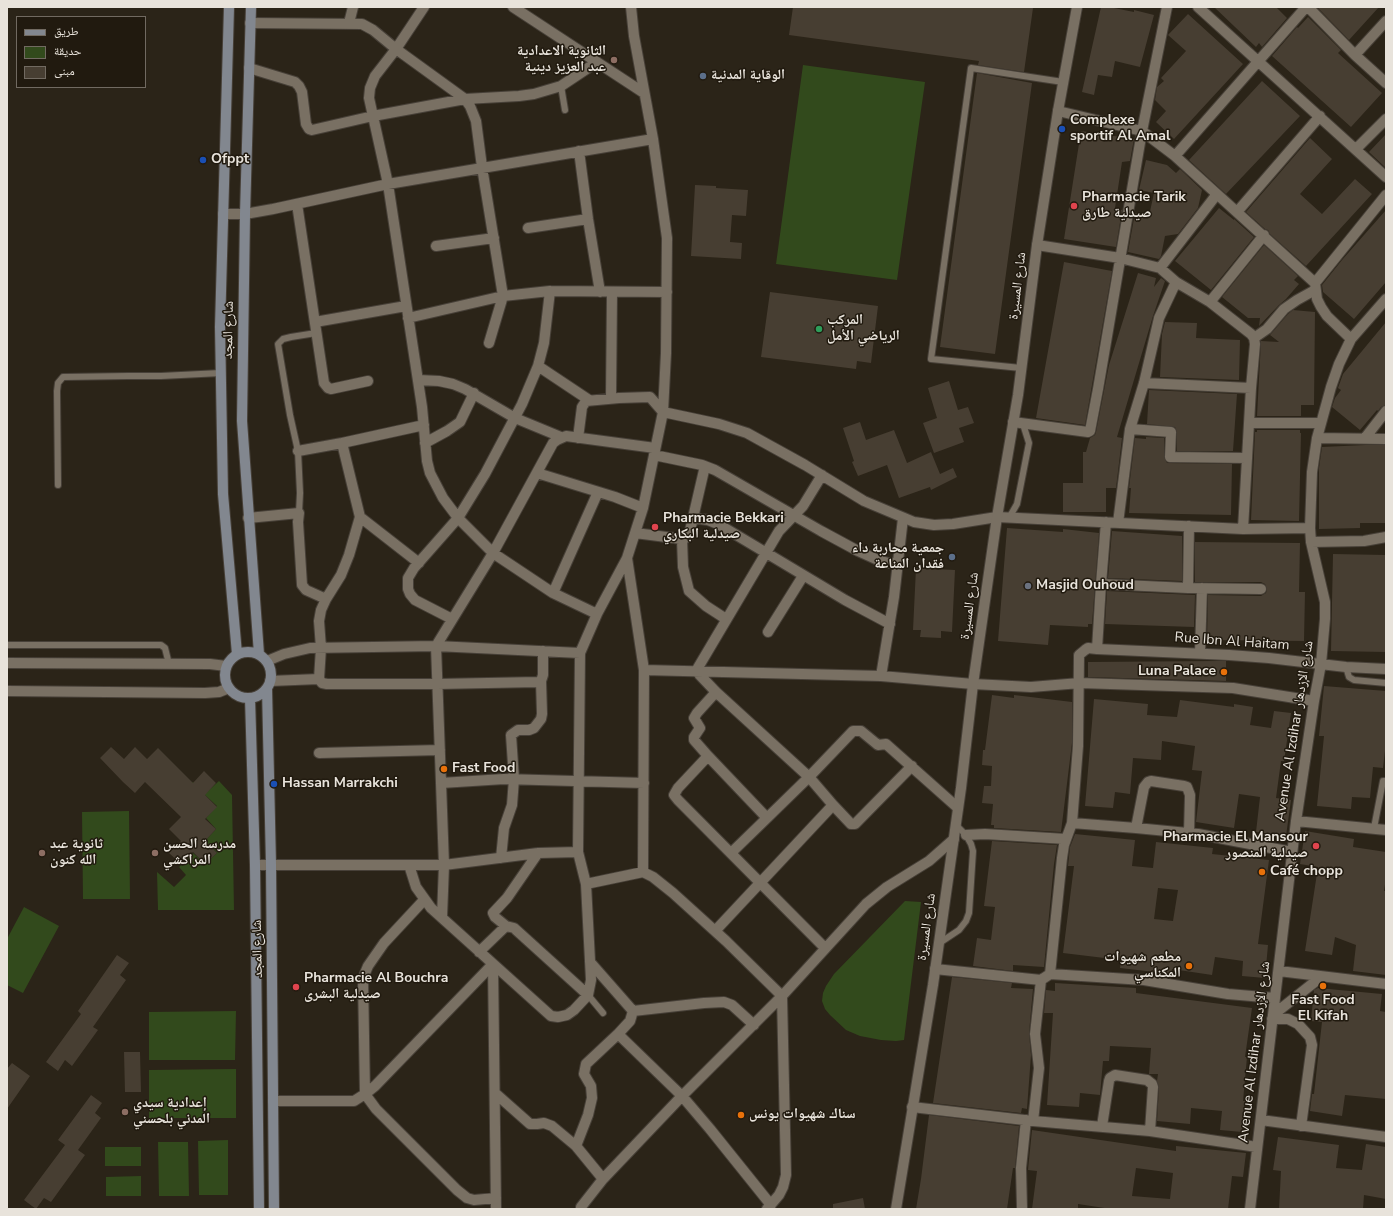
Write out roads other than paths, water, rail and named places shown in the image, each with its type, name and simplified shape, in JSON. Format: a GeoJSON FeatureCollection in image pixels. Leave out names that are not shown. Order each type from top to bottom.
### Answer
{"type":"FeatureCollection","features":[{"type":"Feature","properties":{"kind":"main road","name":"شارع المجد"},"geometry":{"type":"LineString","coordinates":[[229,7],[220,327],[223,494],[237,654]]}},
{"type":"Feature","properties":{"kind":"main road","name":"شارع المجد"},"geometry":{"type":"LineString","coordinates":[[250,7],[242,421],[248,518],[263,657]]}},
{"type":"Feature","properties":{"kind":"main road"},"geometry":{"type":"LineString","coordinates":[[244,652],[252,652],[263,657],[270,667],[271,674],[269,685],[258,696],[250,698],[234,694],[229,688],[224,677],[226,666],[232,657],[244,652]]}},
{"type":"Feature","properties":{"kind":"main road","name":"شارع المجد"},"geometry":{"type":"LineString","coordinates":[[269,685],[274,1209]]}},
{"type":"Feature","properties":{"kind":"main road","name":"شارع المجد"},"geometry":{"type":"LineString","coordinates":[[250,698],[255,864],[259,1209]]}},
{"type":"Feature","properties":{"kind":"street"},"geometry":{"type":"LineString","coordinates":[[350,23],[353,7]]}},
{"type":"Feature","properties":{"kind":"street"},"geometry":{"type":"LineString","coordinates":[[424,7],[396,49],[375,76],[370,88],[369,98],[388,184],[418,380],[425,443],[430,472],[443,498],[458,518],[494,553],[553,593],[597,614]]}},
{"type":"Feature","properties":{"kind":"street"},"geometry":{"type":"LineString","coordinates":[[513,7],[644,93]]}},
{"type":"Feature","properties":{"kind":"street"},"geometry":{"type":"LineString","coordinates":[[409,865],[416,887],[424,900],[479,952],[551,1016],[558,1017],[567,1015],[574,1010],[588,995],[591,980],[586,884],[578,852],[580,653],[597,614],[627,558],[636,533],[664,412],[667,238],[653,139],[634,36],[631,7]]}},
{"type":"Feature","properties":{"kind":"street","name":"شارع المسيرة"},"geometry":{"type":"LineString","coordinates":[[896,1209],[935,969],[954,839],[973,684],[997,517],[1018,423],[1021,368],[1037,245],[1058,111],[1077,7]]}},
{"type":"Feature","properties":{"kind":"street"},"geometry":{"type":"LineString","coordinates":[[1018,423],[1088,432],[1090,431],[1142,130],[1167,7]]}},
{"type":"Feature","properties":{"kind":"street"},"geometry":{"type":"LineString","coordinates":[[1198,7],[1386,177]]}},
{"type":"Feature","properties":{"kind":"street"},"geometry":{"type":"LineString","coordinates":[[1175,156],[1307,7],[1355,55],[1386,83]]}},
{"type":"Feature","properties":{"kind":"street"},"geometry":{"type":"LineString","coordinates":[[250,23],[362,24],[367,26],[465,99],[470,106],[476,121],[503,296],[488,343]]}},
{"type":"Feature","properties":{"kind":"street"},"geometry":{"type":"LineString","coordinates":[[1355,55],[1386,23]]}},
{"type":"Feature","properties":{"kind":"street"},"geometry":{"type":"LineString","coordinates":[[249,68],[294,82],[299,86],[302,92],[306,124],[309,129],[312,130],[373,116],[465,99],[534,94],[561,86],[597,62]]}},
{"type":"Feature","properties":{"kind":"street"},"geometry":{"type":"LineString","coordinates":[[1058,111],[1142,130],[1175,156],[1264,235],[1315,287],[1317,299],[1324,311],[1351,339]]}},
{"type":"Feature","properties":{"kind":"street"},"geometry":{"type":"LineString","coordinates":[[1237,212],[1320,116]]}},
{"type":"Feature","properties":{"kind":"street"},"geometry":{"type":"LineString","coordinates":[[1356,150],[1386,119]]}},
{"type":"Feature","properties":{"kind":"street"},"geometry":{"type":"LineString","coordinates":[[223,214],[245,214],[388,184],[653,139]]}},
{"type":"Feature","properties":{"kind":"street"},"geometry":{"type":"LineString","coordinates":[[579,151],[600,292]]}},
{"type":"Feature","properties":{"kind":"street"},"geometry":{"type":"LineString","coordinates":[[1160,268],[1217,194]]}},
{"type":"Feature","properties":{"kind":"street"},"geometry":{"type":"LineString","coordinates":[[1254,338],[1267,329],[1284,309],[1315,287],[1386,195]]}},
{"type":"Feature","properties":{"kind":"street"},"geometry":{"type":"LineString","coordinates":[[297,204],[324,383],[331,389],[368,381]]}},
{"type":"Feature","properties":{"kind":"street"},"geometry":{"type":"LineString","coordinates":[[528,228],[588,219]]}},
{"type":"Feature","properties":{"kind":"street"},"geometry":{"type":"LineString","coordinates":[[1210,302],[1264,235]]}},
{"type":"Feature","properties":{"kind":"street"},"geometry":{"type":"LineString","coordinates":[[436,246],[494,238]]}},
{"type":"Feature","properties":{"kind":"street"},"geometry":{"type":"LineString","coordinates":[[1037,245],[1120,258],[1160,268],[1176,282],[1210,302],[1245,328],[1254,338],[1255,344],[1251,388],[1244,529]]}},
{"type":"Feature","properties":{"kind":"street"},"geometry":{"type":"LineString","coordinates":[[1118,522],[1130,429],[1144,383],[1159,318],[1176,282]]}},
{"type":"Feature","properties":{"kind":"street"},"geometry":{"type":"LineString","coordinates":[[408,318],[503,296],[550,291],[666,292]]}},
{"type":"Feature","properties":{"kind":"street"},"geometry":{"type":"LineString","coordinates":[[452,619],[414,600],[408,589],[408,578],[458,518],[485,474],[515,418],[538,366],[546,328],[550,291]]}},
{"type":"Feature","properties":{"kind":"street"},"geometry":{"type":"LineString","coordinates":[[612,292],[612,398]]}},
{"type":"Feature","properties":{"kind":"street","name":"Avenue Al Izdihar شارع الإزدهار"},"geometry":{"type":"LineString","coordinates":[[1250,1209],[1292,852],[1314,700],[1321,664],[1325,619],[1325,602],[1311,542],[1310,528],[1312,472],[1317,438],[1335,376],[1351,339],[1385,303]]}},
{"type":"Feature","properties":{"kind":"street"},"geometry":{"type":"LineString","coordinates":[[315,322],[406,306]]}},
{"type":"Feature","properties":{"kind":"street"},"geometry":{"type":"LineString","coordinates":[[538,366],[589,400]]}},
{"type":"Feature","properties":{"kind":"street"},"geometry":{"type":"LineString","coordinates":[[418,380],[439,381],[453,384],[474,393],[515,418],[561,437]]}},
{"type":"Feature","properties":{"kind":"street"},"geometry":{"type":"LineString","coordinates":[[1144,383],[1251,388]]}},
{"type":"Feature","properties":{"kind":"street"},"geometry":{"type":"LineString","coordinates":[[425,443],[460,422],[474,393]]}},
{"type":"Feature","properties":{"kind":"street"},"geometry":{"type":"LineString","coordinates":[[578,438],[582,407],[589,400],[650,397],[664,412],[719,424],[747,433],[822,475],[864,501],[914,522],[934,525],[953,524],[997,517],[1244,529],[1310,528]]}},
{"type":"Feature","properties":{"kind":"street"},"geometry":{"type":"LineString","coordinates":[[1366,438],[1386,411]]}},
{"type":"Feature","properties":{"kind":"street"},"geometry":{"type":"LineString","coordinates":[[1249,423],[1321,423]]}},
{"type":"Feature","properties":{"kind":"street"},"geometry":{"type":"LineString","coordinates":[[298,451],[424,425]]}},
{"type":"Feature","properties":{"kind":"street"},"geometry":{"type":"LineString","coordinates":[[1130,429],[1171,432],[1170,457],[1247,458]]}},
{"type":"Feature","properties":{"kind":"street"},"geometry":{"type":"LineString","coordinates":[[442,917],[444,865],[436,646],[494,553],[553,443],[561,437],[566,436],[655,451],[705,466],[732,478],[839,541],[878,560],[888,563],[898,563]]}},
{"type":"Feature","properties":{"kind":"street"},"geometry":{"type":"LineString","coordinates":[[1317,438],[1386,439]]}},
{"type":"Feature","properties":{"kind":"street"},"geometry":{"type":"LineString","coordinates":[[342,443],[360,516],[349,555],[341,575],[321,610],[319,621],[319,679],[322,683],[437,684],[541,681]]}},
{"type":"Feature","properties":{"kind":"street"},"geometry":{"type":"LineString","coordinates":[[636,533],[682,539],[688,537],[705,466]]}},
{"type":"Feature","properties":{"kind":"street"},"geometry":{"type":"LineString","coordinates":[[537,473],[643,508]]}},
{"type":"Feature","properties":{"kind":"street"},"geometry":{"type":"LineString","coordinates":[[696,671],[779,531],[804,506],[822,475]]}},
{"type":"Feature","properties":{"kind":"street"},"geometry":{"type":"LineString","coordinates":[[553,593],[598,492]]}},
{"type":"Feature","properties":{"kind":"street"},"geometry":{"type":"LineString","coordinates":[[248,518],[298,513],[302,585],[306,590],[326,599]]}},
{"type":"Feature","properties":{"kind":"street"},"geometry":{"type":"LineString","coordinates":[[360,516],[377,528],[419,563]]}},
{"type":"Feature","properties":{"kind":"street"},"geometry":{"type":"LineString","coordinates":[[693,518],[708,520],[718,524],[803,576],[890,624]]}},
{"type":"Feature","properties":{"kind":"street"},"geometry":{"type":"LineString","coordinates":[[881,676],[890,624],[903,518]]}},
{"type":"Feature","properties":{"kind":"street"},"geometry":{"type":"LineString","coordinates":[[1097,649],[1106,522]]}},
{"type":"Feature","properties":{"kind":"street"},"geometry":{"type":"LineString","coordinates":[[1188,588],[1189,526]]}},
{"type":"Feature","properties":{"kind":"street"},"geometry":{"type":"LineString","coordinates":[[1311,542],[1364,541],[1386,538]]}},
{"type":"Feature","properties":{"kind":"street"},"geometry":{"type":"LineString","coordinates":[[682,539],[683,566],[689,591],[706,606],[726,620]]}},
{"type":"Feature","properties":{"kind":"street"},"geometry":{"type":"LineString","coordinates":[[627,558],[644,670],[643,872]]}},
{"type":"Feature","properties":{"kind":"street"},"geometry":{"type":"LineString","coordinates":[[768,632],[803,576]]}},
{"type":"Feature","properties":{"kind":"street"},"geometry":{"type":"LineString","coordinates":[[1101,584],[1188,588],[1260,589]]}},
{"type":"Feature","properties":{"kind":"street"},"geometry":{"type":"LineString","coordinates":[[1200,653],[1202,588]]}},
{"type":"Feature","properties":{"kind":"street"},"geometry":{"type":"LineString","coordinates":[[263,657],[297,650],[320,648],[436,646],[580,653]]}},
{"type":"Feature","properties":{"kind":"street","name":"Rue Ibn Al Haitam"},"geometry":{"type":"LineString","coordinates":[[1080,683],[1079,655],[1088,648],[1200,653],[1269,658],[1346,667],[1386,668]]}},
{"type":"Feature","properties":{"kind":"street"},"geometry":{"type":"LineString","coordinates":[[501,858],[504,828],[512,805],[514,779],[511,735],[518,730],[529,730],[534,728],[541,719],[543,652]]}},
{"type":"Feature","properties":{"kind":"street"},"geometry":{"type":"LineString","coordinates":[[7,663],[210,664],[226,666]]}},
{"type":"Feature","properties":{"kind":"street"},"geometry":{"type":"LineString","coordinates":[[644,670],[881,676],[973,684],[1031,687],[1080,683],[1234,688],[1314,700]]}},
{"type":"Feature","properties":{"kind":"street"},"geometry":{"type":"LineString","coordinates":[[696,671],[716,692],[809,777],[851,824],[855,824],[912,766]]}},
{"type":"Feature","properties":{"kind":"street"},"geometry":{"type":"LineString","coordinates":[[269,685],[319,679]]}},
{"type":"Feature","properties":{"kind":"street"},"geometry":{"type":"LineString","coordinates":[[1022,1209],[1021,1168],[1038,1068],[1035,1034],[1045,977],[1062,858],[1066,839],[1072,823],[1077,766],[1080,683]]}},
{"type":"Feature","properties":{"kind":"street"},"geometry":{"type":"LineString","coordinates":[[7,691],[205,693],[219,692],[229,688]]}},
{"type":"Feature","properties":{"kind":"street"},"geometry":{"type":"LineString","coordinates":[[716,692],[696,713],[694,718],[700,728],[694,737],[694,740],[767,818]]}},
{"type":"Feature","properties":{"kind":"street"},"geometry":{"type":"LineString","coordinates":[[731,853],[854,731],[861,731],[878,745],[886,744],[958,808]]}},
{"type":"Feature","properties":{"kind":"street"},"geometry":{"type":"LineString","coordinates":[[319,753],[440,750]]}},
{"type":"Feature","properties":{"kind":"street"},"geometry":{"type":"LineString","coordinates":[[708,756],[678,788],[674,795],[825,948]]}},
{"type":"Feature","properties":{"kind":"street"},"geometry":{"type":"LineString","coordinates":[[441,783],[514,779],[644,783]]}},
{"type":"Feature","properties":{"kind":"street"},"geometry":{"type":"LineString","coordinates":[[1136,828],[1144,787],[1151,781],[1184,786],[1187,788],[1190,795],[1189,833]]}},
{"type":"Feature","properties":{"kind":"street"},"geometry":{"type":"LineString","coordinates":[[715,931],[833,805]]}},
{"type":"Feature","properties":{"kind":"street"},"geometry":{"type":"LineString","coordinates":[[1296,822],[1386,830]]}},
{"type":"Feature","properties":{"kind":"street"},"geometry":{"type":"LineString","coordinates":[[1072,823],[1189,833],[1292,852]]}},
{"type":"Feature","properties":{"kind":"street"},"geometry":{"type":"LineString","coordinates":[[966,835],[986,834],[1066,839]]}},
{"type":"Feature","properties":{"kind":"street"},"geometry":{"type":"LineString","coordinates":[[581,1209],[581,1206],[603,1179],[682,1096],[782,996],[866,904],[887,887],[929,861],[954,839]]}},
{"type":"Feature","properties":{"kind":"street"},"geometry":{"type":"LineString","coordinates":[[255,864],[444,865],[538,853],[578,852]]}},
{"type":"Feature","properties":{"kind":"street"},"geometry":{"type":"LineString","coordinates":[[538,853],[507,898],[493,913],[495,917],[506,926],[514,928],[588,995]]}},
{"type":"Feature","properties":{"kind":"street"},"geometry":{"type":"LineString","coordinates":[[586,884],[643,872],[653,877],[715,931],[782,996],[786,1175],[783,1187],[770,1208],[710,1129],[682,1096],[618,1034]]}},
{"type":"Feature","properties":{"kind":"street"},"geometry":{"type":"LineString","coordinates":[[424,900],[384,943],[368,966],[363,978],[365,1094],[376,1109],[466,1198],[474,1200],[496,1198]]}},
{"type":"Feature","properties":{"kind":"street"},"geometry":{"type":"LineString","coordinates":[[479,952],[506,926]]}},
{"type":"Feature","properties":{"kind":"street"},"geometry":{"type":"LineString","coordinates":[[590,962],[633,1011]]}},
{"type":"Feature","properties":{"kind":"street"},"geometry":{"type":"LineString","coordinates":[[273,1101],[354,1101],[365,1094],[493,964]]}},
{"type":"Feature","properties":{"kind":"street"},"geometry":{"type":"LineString","coordinates":[[493,964],[496,1209]]}},
{"type":"Feature","properties":{"kind":"street"},"geometry":{"type":"LineString","coordinates":[[935,969],[1045,977],[1144,980],[1228,994],[1275,998]]}},
{"type":"Feature","properties":{"kind":"street"},"geometry":{"type":"LineString","coordinates":[[1279,971],[1386,984]]}},
{"type":"Feature","properties":{"kind":"street"},"geometry":{"type":"LineString","coordinates":[[1273,1017],[1321,977]]}},
{"type":"Feature","properties":{"kind":"street"},"geometry":{"type":"LineString","coordinates":[[633,1011],[724,1002],[732,1006],[754,1024]]}},
{"type":"Feature","properties":{"kind":"street"},"geometry":{"type":"LineString","coordinates":[[576,1146],[588,1115],[592,1098],[591,1086],[584,1074],[586,1064],[630,1021],[633,1011]]}},
{"type":"Feature","properties":{"kind":"street"},"geometry":{"type":"LineString","coordinates":[[1273,1017],[1288,1019],[1298,1024],[1310,1037],[1312,1045],[1300,1126]]}},
{"type":"Feature","properties":{"kind":"street"},"geometry":{"type":"LineString","coordinates":[[1102,1126],[1109,1081],[1110,1078],[1115,1075],[1147,1080],[1152,1084],[1150,1131]]}},
{"type":"Feature","properties":{"kind":"street"},"geometry":{"type":"LineString","coordinates":[[495,1093],[530,1124],[544,1122],[552,1126],[576,1146],[603,1179]]}},
{"type":"Feature","properties":{"kind":"street"},"geometry":{"type":"LineString","coordinates":[[912,1107],[1030,1121],[1150,1131],[1257,1147]]}},
{"type":"Feature","properties":{"kind":"street"},"geometry":{"type":"LineString","coordinates":[[1261,1120],[1386,1137]]}},
{"type":"Feature","properties":{"kind":"lane"},"geometry":{"type":"LineString","coordinates":[[1021,368],[931,359],[971,68],[1063,82]]}},
{"type":"Feature","properties":{"kind":"lane"},"geometry":{"type":"LineString","coordinates":[[561,86],[565,110]]}},
{"type":"Feature","properties":{"kind":"lane"},"geometry":{"type":"LineString","coordinates":[[298,513],[300,493],[298,451],[290,415],[278,344],[283,339],[316,333]]}},
{"type":"Feature","properties":{"kind":"lane"},"geometry":{"type":"LineString","coordinates":[[58,485],[57,391],[58,383],[63,377],[162,376],[221,373]]}},
{"type":"Feature","properties":{"kind":"lane"},"geometry":{"type":"LineString","coordinates":[[1009,518],[1017,504],[1030,443],[1018,423]]}},
{"type":"Feature","properties":{"kind":"lane"},"geometry":{"type":"LineString","coordinates":[[7,645],[161,645],[165,648],[169,664]]}},
{"type":"Feature","properties":{"kind":"lane"},"geometry":{"type":"LineString","coordinates":[[1346,667],[1349,677],[1354,680],[1386,683]]}},
{"type":"Feature","properties":{"kind":"lane"},"geometry":{"type":"LineString","coordinates":[[1374,828],[1383,781],[1386,781]]}},
{"type":"Feature","properties":{"kind":"lane"},"geometry":{"type":"LineString","coordinates":[[938,944],[959,930],[966,921],[969,913],[973,851],[966,835],[956,825]]}},
{"type":"Feature","properties":{"kind":"lane"},"geometry":{"type":"LineString","coordinates":[[588,995],[603,1013]]}},
{"type":"Feature","properties":{"kind":"place","name":"الثانوية الاعدادية عبد العزيز دينية"},"geometry":{"type":"Point","coordinates":[614,60]}},
{"type":"Feature","properties":{"kind":"place","name":"الوقاية المدنية"},"geometry":{"type":"Point","coordinates":[703,76]}},
{"type":"Feature","properties":{"kind":"place","name":"Complexe sportif Al Amal"},"geometry":{"type":"Point","coordinates":[1062,129]}},
{"type":"Feature","properties":{"kind":"place","name":"Ofppt"},"geometry":{"type":"Point","coordinates":[203,160]}},
{"type":"Feature","properties":{"kind":"place","name":"Pharmacie Tarik صيدلية طارق"},"geometry":{"type":"Point","coordinates":[1074,206]}},
{"type":"Feature","properties":{"kind":"place","name":"المركب الرياضي الأمل"},"geometry":{"type":"Point","coordinates":[819,329]}},
{"type":"Feature","properties":{"kind":"place","name":"Pharmacie Bekkari صيدلية البكاري"},"geometry":{"type":"Point","coordinates":[655,527]}},
{"type":"Feature","properties":{"kind":"place","name":"جمعية محاربة داء فقدان المناعة"},"geometry":{"type":"Point","coordinates":[952,557]}},
{"type":"Feature","properties":{"kind":"place","name":"Masjid Ouhoud"},"geometry":{"type":"Point","coordinates":[1028,586]}},
{"type":"Feature","properties":{"kind":"place","name":"Luna Palace"},"geometry":{"type":"Point","coordinates":[1224,672]}},
{"type":"Feature","properties":{"kind":"place","name":"Fast Food"},"geometry":{"type":"Point","coordinates":[444,769]}},
{"type":"Feature","properties":{"kind":"place","name":"Hassan Marrakchi"},"geometry":{"type":"Point","coordinates":[274,784]}},
{"type":"Feature","properties":{"kind":"place","name":"Pharmacie El Mansour صيدلية المنصور"},"geometry":{"type":"Point","coordinates":[1316,846]}},
{"type":"Feature","properties":{"kind":"place","name":"ثانوية عبد الله كنون"},"geometry":{"type":"Point","coordinates":[42,853]}},
{"type":"Feature","properties":{"kind":"place","name":"مدرسة الحسن المراكشي"},"geometry":{"type":"Point","coordinates":[155,853]}},
{"type":"Feature","properties":{"kind":"place","name":"Café chopp"},"geometry":{"type":"Point","coordinates":[1262,872]}},
{"type":"Feature","properties":{"kind":"place","name":"مطعم شهيوات المكناسي"},"geometry":{"type":"Point","coordinates":[1189,966]}},
{"type":"Feature","properties":{"kind":"place","name":"Fast Food El Kifah"},"geometry":{"type":"Point","coordinates":[1323,986]}},
{"type":"Feature","properties":{"kind":"place","name":"Pharmacie Al Bouchra صيدلية البشرى"},"geometry":{"type":"Point","coordinates":[296,987]}},
{"type":"Feature","properties":{"kind":"place","name":"إعدادية سيدي المدني بلحسني"},"geometry":{"type":"Point","coordinates":[125,1112]}},
{"type":"Feature","properties":{"kind":"place","name":"سناك شهيوات يونس"},"geometry":{"type":"Point","coordinates":[741,1115]}}]}
